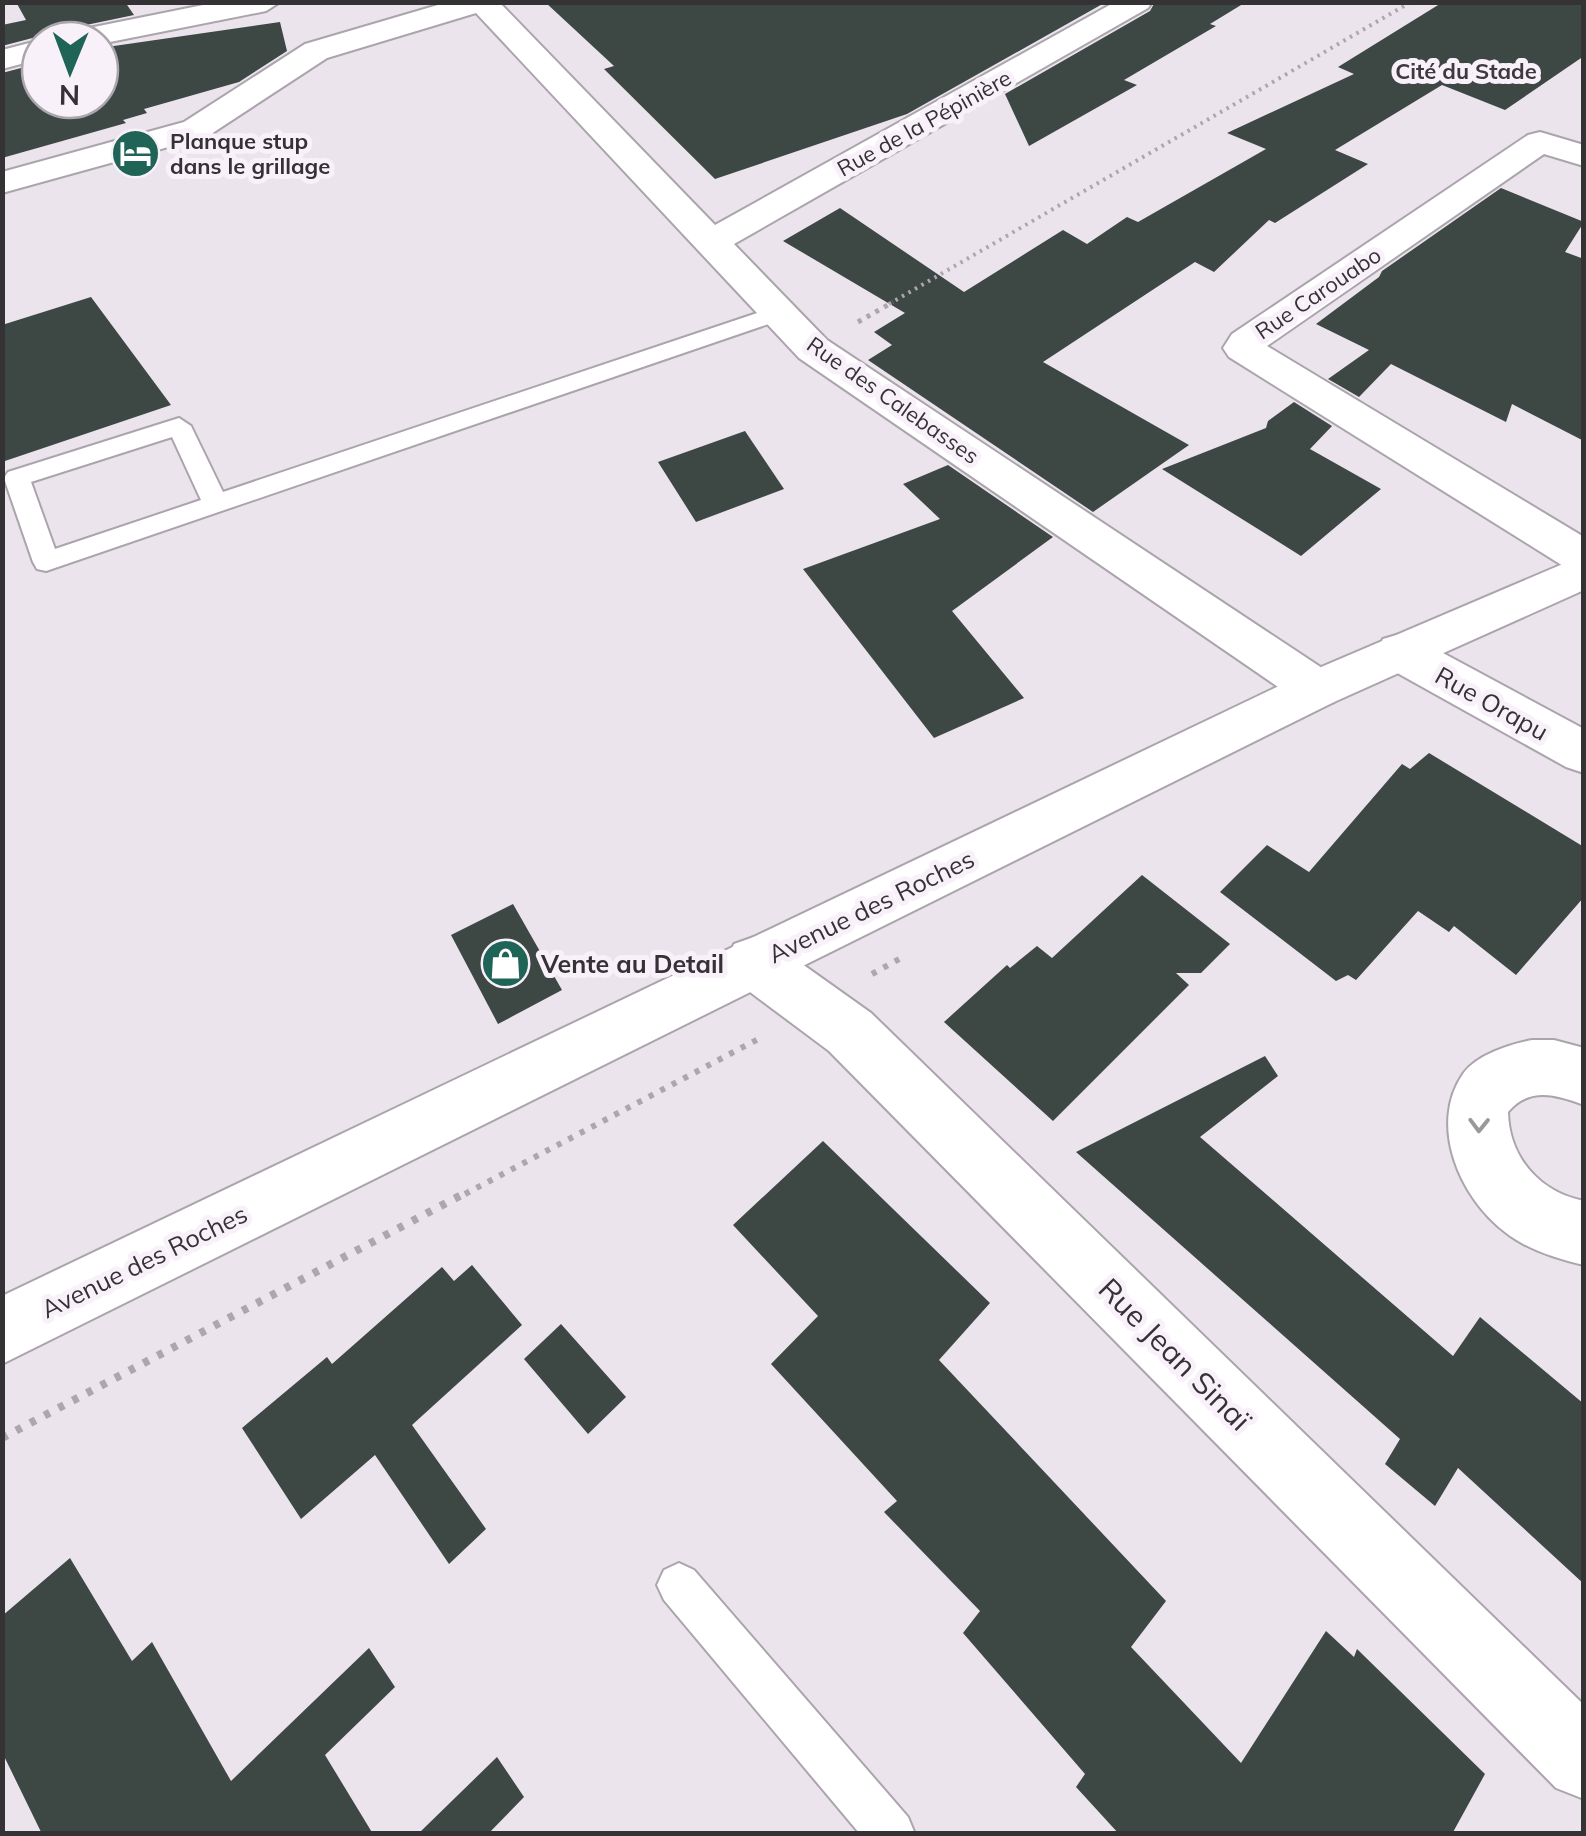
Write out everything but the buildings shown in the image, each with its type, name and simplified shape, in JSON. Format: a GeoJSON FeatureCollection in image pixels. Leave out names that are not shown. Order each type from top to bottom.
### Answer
{"type":"FeatureCollection","features":[{"type":"Feature","properties":{"kind":"street"},"geometry":{"type":"LineString","coordinates":[[120,31],[266,2]]}},
{"type":"Feature","properties":{"kind":"street"},"geometry":{"type":"LineString","coordinates":[[2,183],[196,129],[316,51],[482,2]]}},
{"type":"Feature","properties":{"kind":"street","name":"Rue des Calebasses"},"geometry":{"type":"LineString","coordinates":[[482,2],[813,348],[1317,689]]}},
{"type":"Feature","properties":{"kind":"street","name":"Rue de la Pépinière"},"geometry":{"type":"LineString","coordinates":[[710,243],[1138,2]]}},
{"type":"Feature","properties":{"kind":"street","name":"Rue Carouabo"},"geometry":{"type":"LineString","coordinates":[[1584,156],[1540,142],[1243,348],[1584,558]]}},
{"type":"Feature","properties":{"kind":"street","name":"Avenue des Roches"},"geometry":{"type":"LineString","coordinates":[[2,1330],[1317,689],[1584,571]]}},
{"type":"Feature","properties":{"kind":"street","name":"Rue Orapu"},"geometry":{"type":"LineString","coordinates":[[1400,652],[1584,754]]}},
{"type":"Feature","properties":{"kind":"street","name":"Rue Jean Sinaï"},"geometry":{"type":"LineString","coordinates":[[754,962],[850,1032],[1584,1760]]}},
{"type":"Feature","properties":{"kind":"street"},"geometry":{"type":"LineString","coordinates":[[1584,1077],[1540,1065],[1509,1072],[1486,1089],[1476,1116],[1479,1147],[1497,1180],[1525,1209],[1561,1229],[1584,1233]]}},
{"type":"Feature","properties":{"kind":"lane"},"geometry":{"type":"LineString","coordinates":[[216,504],[180,426],[17,478],[46,562],[778,313]]}},
{"type":"Feature","properties":{"kind":"lane"},"geometry":{"type":"LineString","coordinates":[[679,1584],[892,1834]]}},
{"type":"Feature","properties":{"kind":"path"},"geometry":{"type":"LineString","coordinates":[[813,348],[1411,2]]}},
{"type":"Feature","properties":{"kind":"path"},"geometry":{"type":"LineString","coordinates":[[2,1438],[42,1418]]}},
{"type":"Feature","properties":{"kind":"place","name":"Planque stup dans le grillage"},"geometry":{"type":"Point","coordinates":[135,154]}},
{"type":"Feature","properties":{"kind":"place","name":"Vente au Detail"},"geometry":{"type":"Point","coordinates":[506,963]}},
{"type":"Feature","properties":{"kind":"district","name":"Cité du Stade"},"geometry":{"type":"Point","coordinates":[1466,71]}}]}
